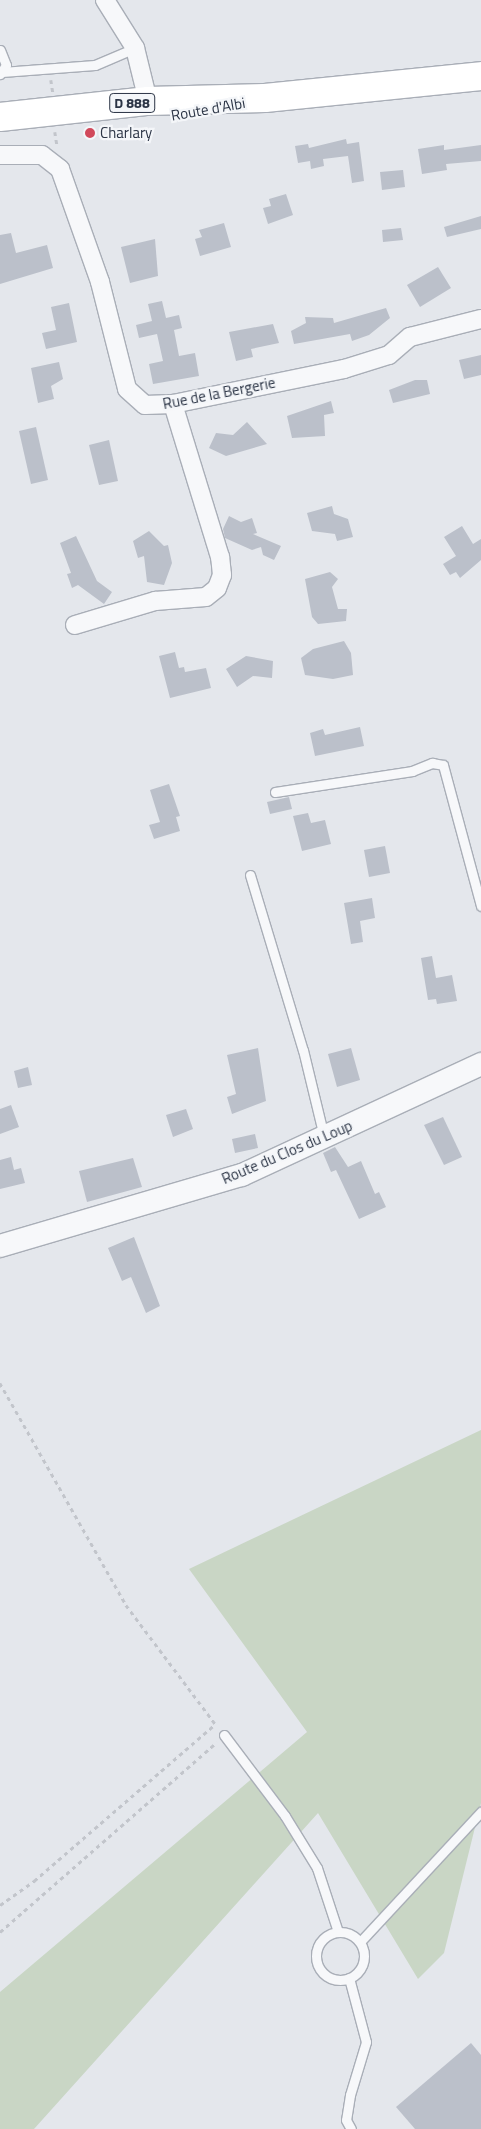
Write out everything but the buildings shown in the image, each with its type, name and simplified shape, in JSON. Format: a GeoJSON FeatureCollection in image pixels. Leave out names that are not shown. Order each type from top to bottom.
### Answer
{"type":"FeatureCollection","features":[{"type":"Feature","properties":{"kind":"main road","name":"Route d'Albi"},"geometry":{"type":"LineString","coordinates":[[0,117],[148,102],[265,98],[481,76]]}},
{"type":"Feature","properties":{"kind":"main road","name":"Route d'Albi"},"geometry":{"type":"LineString","coordinates":[[0,131],[192,114],[265,98]]}},
{"type":"Feature","properties":{"kind":"street"},"geometry":{"type":"LineString","coordinates":[[105,0],[135,48],[148,102]]}},
{"type":"Feature","properties":{"kind":"street","name":"Rue de la Bergerie"},"geometry":{"type":"LineString","coordinates":[[0,155],[42,155],[60,169],[100,282],[127,389],[145,405],[173,404],[344,368],[388,355],[410,337],[481,319]]}},
{"type":"Feature","properties":{"kind":"street"},"geometry":{"type":"LineString","coordinates":[[75,625],[155,601],[206,597],[217,588],[222,575],[220,557],[173,404]]}},
{"type":"Feature","properties":{"kind":"street","name":"Route du Clos du Loup"},"geometry":{"type":"LineString","coordinates":[[0,1246],[242,1175],[481,1064]]}},
{"type":"Feature","properties":{"kind":"lane"},"geometry":{"type":"LineString","coordinates":[[0,50],[6,59],[1,73],[95,65],[135,48]]}},
{"type":"Feature","properties":{"kind":"lane"},"geometry":{"type":"LineString","coordinates":[[275,792],[412,771],[432,763],[443,765],[481,906]]}},
{"type":"Feature","properties":{"kind":"lane"},"geometry":{"type":"LineString","coordinates":[[250,875],[304,1050],[324,1138]]}},
{"type":"Feature","properties":{"kind":"lane"},"geometry":{"type":"LineString","coordinates":[[224,1735],[285,1816],[318,1868],[338,1932]]}},
{"type":"Feature","properties":{"kind":"lane"},"geometry":{"type":"LineString","coordinates":[[360,1942],[481,1812]]}},
{"type":"Feature","properties":{"kind":"lane"},"geometry":{"type":"LineString","coordinates":[[349,1978],[326,1975],[317,1961],[324,1938],[338,1932],[360,1942]]}},
{"type":"Feature","properties":{"kind":"lane"},"geometry":{"type":"LineString","coordinates":[[349,1978],[363,1963],[360,1942]]}},
{"type":"Feature","properties":{"kind":"lane"},"geometry":{"type":"LineString","coordinates":[[349,1978],[366,2042],[350,2095],[346,2120],[351,2129]]}},
{"type":"Feature","properties":{"kind":"path"},"geometry":{"type":"LineString","coordinates":[[50,68],[53,96]]}},
{"type":"Feature","properties":{"kind":"path"},"geometry":{"type":"LineString","coordinates":[[0,1383],[126,1605],[224,1735],[0,1932]]}},
{"type":"Feature","properties":{"kind":"path"},"geometry":{"type":"LineString","coordinates":[[0,1905],[34,1881],[215,1723]]}},
{"type":"Feature","properties":{"kind":"green space"},"geometry":{"type":"Polygon","coordinates":[[[481,1430],[481,1803],[444,1953],[418,1979],[318,1813],[34,2129],[0,2129],[0,1992],[307,1732],[189,1569],[481,1430]]]}},
{"type":"Feature","properties":{"kind":"place","name":"Charlary"},"geometry":{"type":"Point","coordinates":[90,133]}}]}
